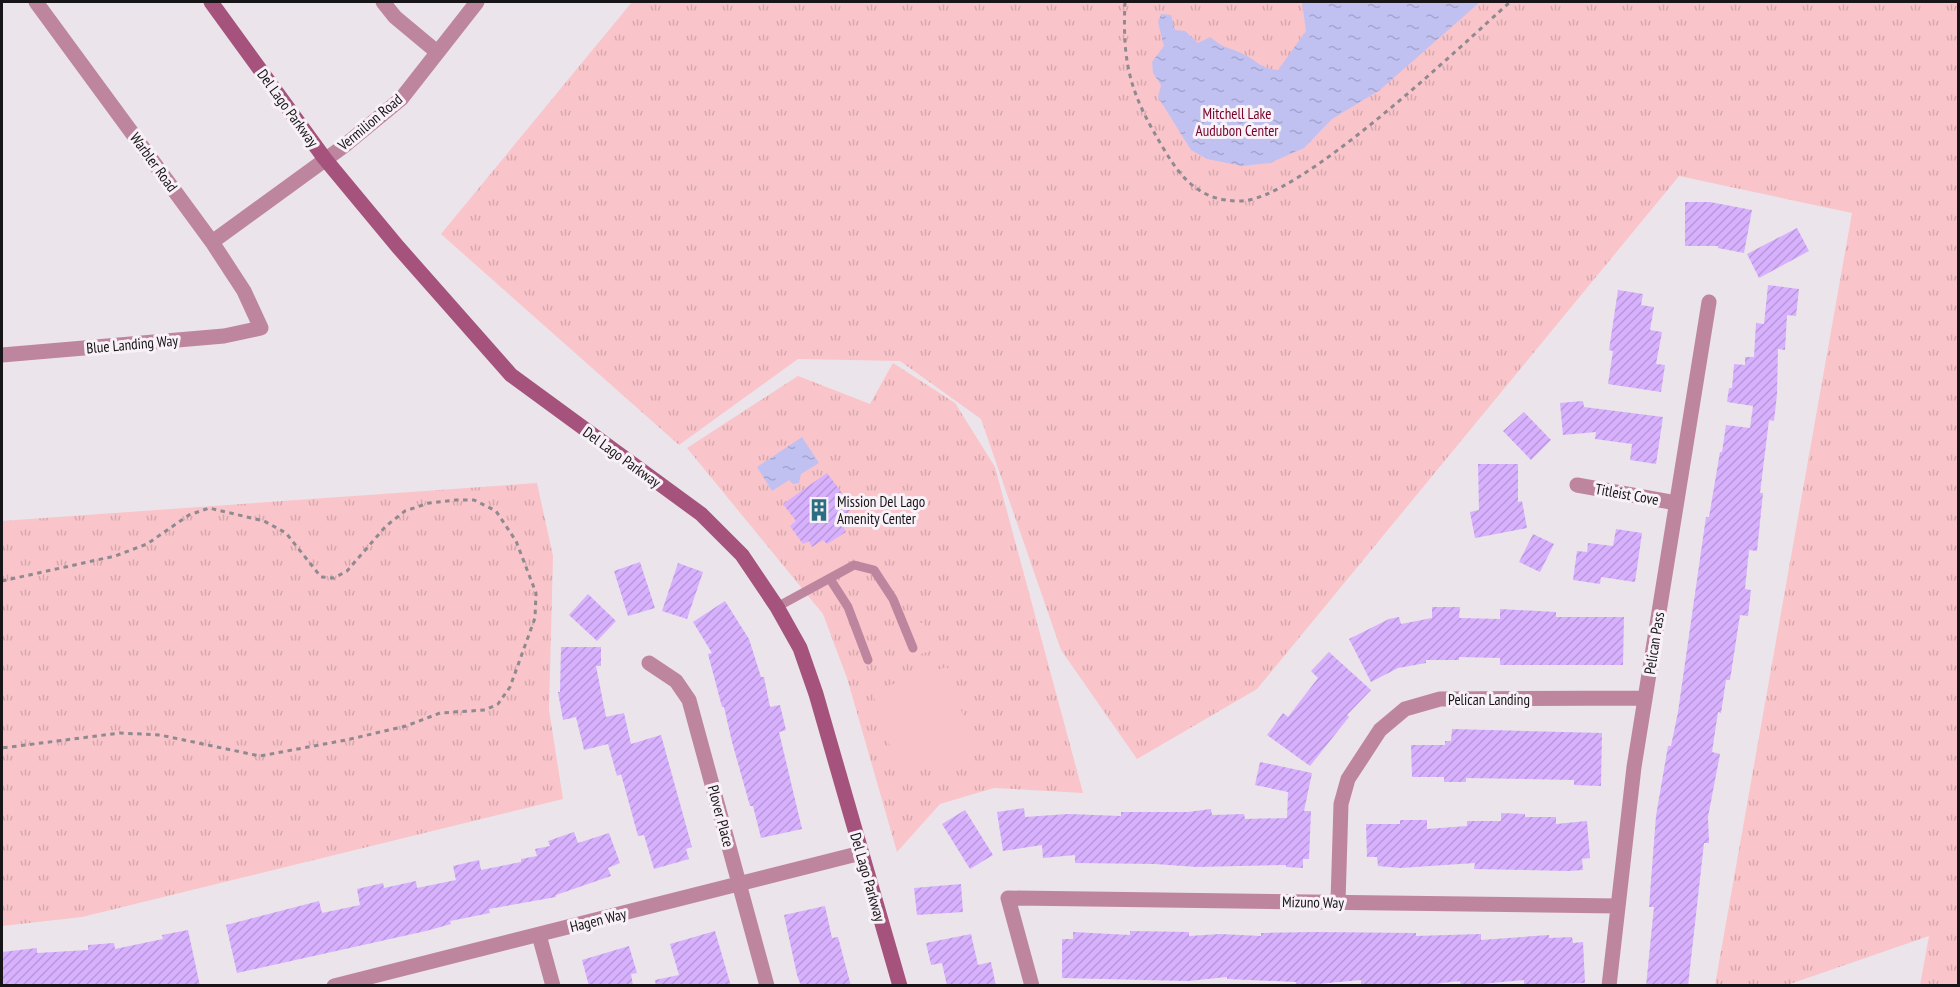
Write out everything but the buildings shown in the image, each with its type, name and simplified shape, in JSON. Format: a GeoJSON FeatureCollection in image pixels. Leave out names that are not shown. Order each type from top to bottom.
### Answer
{"type":"FeatureCollection","features":[{"type":"Feature","properties":{"kind":"street","name":"Warbler Road"},"geometry":{"type":"LineString","coordinates":[[36,2],[212,243],[244,291],[261,328]]}},
{"type":"Feature","properties":{"kind":"street","name":"Del Lago Parkway"},"geometry":{"type":"LineString","coordinates":[[211,2],[325,159],[398,247],[511,375],[701,514],[742,555],[777,607],[800,648],[816,694],[900,986]]}},
{"type":"Feature","properties":{"kind":"street"},"geometry":{"type":"LineString","coordinates":[[383,2],[413,34],[437,52]]}},
{"type":"Feature","properties":{"kind":"street","name":"Vermilion Road"},"geometry":{"type":"LineString","coordinates":[[212,243],[401,99],[477,2]]}},
{"type":"Feature","properties":{"kind":"street","name":"Pelican Pass"},"geometry":{"type":"LineString","coordinates":[[1609,986],[1634,767],[1709,302]]}},
{"type":"Feature","properties":{"kind":"street","name":"Blue Landing Way"},"geometry":{"type":"LineString","coordinates":[[2,355],[224,336],[261,328]]}},
{"type":"Feature","properties":{"kind":"street","name":"Titleist Cove"},"geometry":{"type":"LineString","coordinates":[[1577,485],[1676,502]]}},
{"type":"Feature","properties":{"kind":"street","name":"Plover Place"},"geometry":{"type":"LineString","coordinates":[[649,663],[676,681],[689,700],[767,986]]}},
{"type":"Feature","properties":{"kind":"street","name":"Pelican Landing"},"geometry":{"type":"LineString","coordinates":[[1338,902],[1341,804],[1348,779],[1380,730],[1405,709],[1440,699],[1645,698]]}},
{"type":"Feature","properties":{"kind":"street","name":"Hagen Way"},"geometry":{"type":"LineString","coordinates":[[334,986],[861,853]]}},
{"type":"Feature","properties":{"kind":"street","name":"Mizuno Way"},"geometry":{"type":"LineString","coordinates":[[1032,986],[1008,898],[1618,906]]}},
{"type":"Feature","properties":{"kind":"street"},"geometry":{"type":"LineString","coordinates":[[539,935],[553,986]]}},
{"type":"Feature","properties":{"kind":"lane"},"geometry":{"type":"LineString","coordinates":[[777,607],[854,565],[874,570],[893,599],[913,648]]}},
{"type":"Feature","properties":{"kind":"lane"},"geometry":{"type":"LineString","coordinates":[[830,579],[848,607],[868,660]]}},
{"type":"Feature","properties":{"kind":"path"},"geometry":{"type":"LineString","coordinates":[[1125,2],[1123,37],[1131,86],[1146,119],[1180,176],[1209,197],[1241,202],[1282,188],[1321,162],[1390,108],[1510,2]]}},
{"type":"Feature","properties":{"kind":"path"},"geometry":{"type":"LineString","coordinates":[[2,581],[115,556],[147,544],[189,515],[209,508],[264,521],[286,533],[321,577],[334,578],[347,571],[386,526],[405,511],[429,503],[474,500],[496,511],[516,541],[536,593],[535,618],[510,687],[498,704],[485,710],[440,713],[406,726],[260,756],[160,735],[120,733],[2,748]]}},
{"type":"Feature","properties":{"kind":"green space","name":"Mitchell Lake Audubon Center"},"geometry":{"type":"Polygon","coordinates":[[[632,2],[1958,2],[1958,985],[1920,985],[1929,936],[1787,985],[1715,985],[1852,213],[1679,176],[1257,689],[1137,759],[1061,650],[981,419],[900,361],[798,359],[679,445],[441,234],[632,2]]]}},
{"type":"Feature","properties":{"kind":"green space"},"geometry":{"type":"Polygon","coordinates":[[[893,363],[955,403],[995,467],[1083,793],[994,788],[940,804],[897,852],[847,678],[823,614],[687,448],[798,376],[870,404],[893,363]]]}},
{"type":"Feature","properties":{"kind":"green space"},"geometry":{"type":"Polygon","coordinates":[[[537,483],[553,556],[549,710],[563,799],[82,917],[2,926],[2,521],[537,483]]]}},
{"type":"Feature","properties":{"kind":"green space"},"geometry":{"type":"Polygon","coordinates":[[[924,622],[934,650],[900,660],[890,635],[924,622]]]}},
{"type":"Feature","properties":{"kind":"green space"},"geometry":{"type":"Polygon","coordinates":[[[947,667],[975,753],[900,777],[872,691],[947,667]]]}},
{"type":"Feature","properties":{"kind":"water"},"geometry":{"type":"Polygon","coordinates":[[[1302,2],[1480,2],[1380,90],[1332,119],[1304,148],[1270,163],[1242,166],[1207,159],[1191,150],[1158,97],[1161,85],[1153,73],[1152,62],[1164,46],[1158,22],[1161,14],[1171,15],[1175,30],[1185,31],[1198,43],[1210,37],[1261,65],[1278,70],[1306,31],[1302,2]]]}},
{"type":"Feature","properties":{"kind":"water"},"geometry":{"type":"Polygon","coordinates":[[[802,437],[819,463],[801,474],[799,483],[793,484],[789,480],[772,491],[757,467],[802,437]]]}},
{"type":"Feature","properties":{"kind":"place","name":"Mission Del Lago Amenity Center"},"geometry":{"type":"Point","coordinates":[819,510]}}]}
